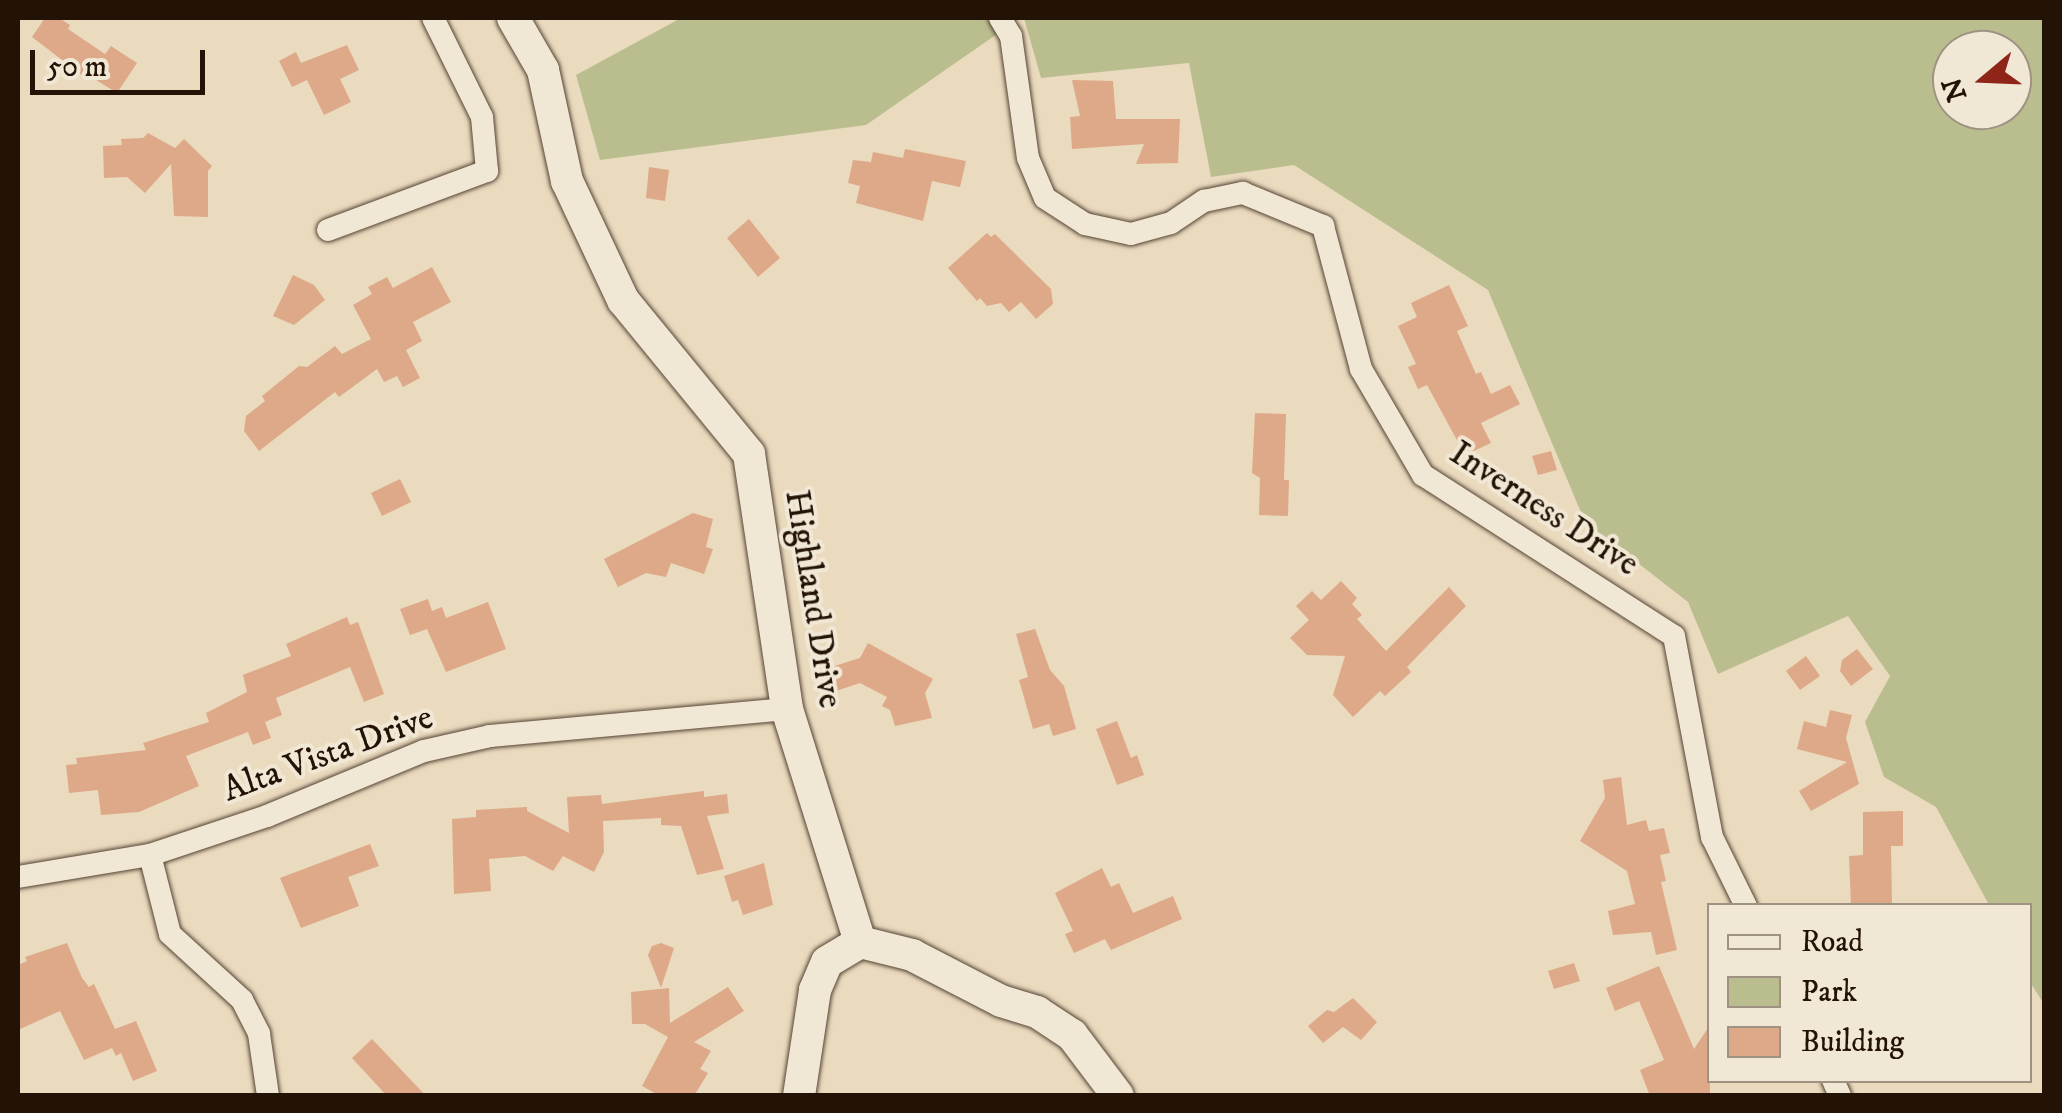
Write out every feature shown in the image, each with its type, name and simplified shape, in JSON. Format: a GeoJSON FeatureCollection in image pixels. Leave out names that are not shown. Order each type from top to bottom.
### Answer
{"type":"FeatureCollection","features":[{"type":"Feature","properties":{"kind":"street"},"geometry":{"type":"LineString","coordinates":[[328,230],[487,171],[482,117],[433,18]]}},
{"type":"Feature","properties":{"kind":"street","name":"Highland Drive"},"geometry":{"type":"LineString","coordinates":[[513,18],[543,70],[566,181],[623,300],[749,454],[787,709],[860,942]]}},
{"type":"Feature","properties":{"kind":"street","name":"Inverness Drive"},"geometry":{"type":"LineString","coordinates":[[1000,18],[1011,36],[1014,80],[1028,158],[1045,198],[1085,224],[1132,234],[1171,223],[1204,201],[1243,193],[1323,226],[1361,369],[1423,475],[1674,636],[1712,837],[1745,903]]}},
{"type":"Feature","properties":{"kind":"street","name":"Alta Vista Drive"},"geometry":{"type":"LineString","coordinates":[[18,877],[150,855],[267,816],[424,751],[474,740],[787,709]]}},
{"type":"Feature","properties":{"kind":"street"},"geometry":{"type":"LineString","coordinates":[[150,855],[170,934],[242,1000],[259,1034],[268,1096]]}},
{"type":"Feature","properties":{"kind":"street"},"geometry":{"type":"LineString","coordinates":[[799,1096],[815,990],[827,962],[860,942],[912,955],[1001,1001],[1037,1012],[1072,1035],[1118,1096]]}},
{"type":"Feature","properties":{"kind":"green space"},"geometry":{"type":"Polygon","coordinates":[[[681,18],[1020,18],[866,125],[600,160],[576,75],[681,18]]]}},
{"type":"Feature","properties":{"kind":"green space"},"geometry":{"type":"Polygon","coordinates":[[[1024,18],[2044,18],[2044,1004],[2032,985],[2032,903],[1988,903],[1936,807],[1884,777],[1865,722],[1890,676],[1848,616],[1718,674],[1688,602],[1585,522],[1488,290],[1294,165],[1211,177],[1189,63],[1041,78],[1024,18]]]}},
{"type":"Feature","properties":{"kind":"building"},"geometry":{"type":"Polygon","coordinates":[[[45,18],[59,18],[70,25],[68,29],[105,54],[111,46],[137,63],[117,93],[85,73],[83,76],[32,37],[45,18]]]}},
{"type":"Feature","properties":{"kind":"building"},"geometry":{"type":"Polygon","coordinates":[[[347,45],[359,70],[340,79],[351,102],[324,115],[307,80],[292,87],[279,61],[296,52],[301,63],[347,45]]]}},
{"type":"Feature","properties":{"kind":"building"},"geometry":{"type":"Polygon","coordinates":[[[1072,80],[1113,81],[1116,119],[1180,119],[1178,163],[1136,164],[1144,144],[1072,149],[1070,117],[1080,116],[1072,80]]]}},
{"type":"Feature","properties":{"kind":"building"},"geometry":{"type":"Polygon","coordinates":[[[148,133],[175,148],[184,139],[212,166],[208,171],[208,217],[174,216],[171,164],[145,193],[127,177],[104,178],[103,146],[122,145],[121,139],[143,138],[148,133]]]}},
{"type":"Feature","properties":{"kind":"building"},"geometry":{"type":"Polygon","coordinates":[[[905,149],[966,161],[960,187],[932,181],[923,221],[856,203],[860,186],[848,183],[853,160],[871,162],[873,152],[903,158],[905,149]]]}},
{"type":"Feature","properties":{"kind":"building"},"geometry":{"type":"Polygon","coordinates":[[[649,167],[669,170],[665,201],[646,198],[649,167]]]}},
{"type":"Feature","properties":{"kind":"building"},"geometry":{"type":"Polygon","coordinates":[[[749,219],[780,258],[758,277],[727,238],[749,219]]]}},
{"type":"Feature","properties":{"kind":"building"},"geometry":{"type":"Polygon","coordinates":[[[987,233],[991,237],[995,234],[1051,289],[1053,304],[1036,319],[1021,302],[1009,312],[1001,303],[987,306],[980,298],[977,301],[948,268],[987,233]]]}},
{"type":"Feature","properties":{"kind":"building"},"geometry":{"type":"Polygon","coordinates":[[[432,267],[451,302],[413,322],[422,341],[406,350],[420,378],[403,387],[397,376],[384,382],[377,369],[339,397],[335,392],[259,451],[244,431],[246,416],[265,401],[262,396],[299,366],[307,367],[335,346],[342,354],[371,339],[353,305],[372,294],[368,287],[387,277],[393,288],[432,267]]]}},
{"type":"Feature","properties":{"kind":"building"},"geometry":{"type":"Polygon","coordinates":[[[293,275],[314,285],[325,300],[294,325],[273,316],[293,275]]]}},
{"type":"Feature","properties":{"kind":"building"},"geometry":{"type":"Polygon","coordinates":[[[1449,285],[1468,326],[1457,331],[1476,374],[1481,372],[1491,394],[1510,385],[1520,404],[1481,423],[1491,443],[1465,455],[1427,385],[1418,389],[1408,367],[1416,364],[1398,326],[1417,317],[1411,303],[1449,285]]]}},
{"type":"Feature","properties":{"kind":"building"},"geometry":{"type":"Polygon","coordinates":[[[1255,413],[1286,414],[1284,480],[1289,480],[1288,516],[1259,515],[1260,478],[1252,473],[1255,413]]]}},
{"type":"Feature","properties":{"kind":"building"},"geometry":{"type":"Polygon","coordinates":[[[1551,451],[1557,470],[1538,475],[1532,456],[1551,451]]]}},
{"type":"Feature","properties":{"kind":"building"},"geometry":{"type":"Polygon","coordinates":[[[400,479],[411,502],[382,516],[371,493],[400,479]]]}},
{"type":"Feature","properties":{"kind":"building"},"geometry":{"type":"Polygon","coordinates":[[[693,513],[713,519],[706,547],[713,549],[704,574],[671,563],[666,577],[646,573],[618,587],[604,559],[693,513]]]}},
{"type":"Feature","properties":{"kind":"building"},"geometry":{"type":"Polygon","coordinates":[[[1341,581],[1357,598],[1352,604],[1362,615],[1357,619],[1386,651],[1449,587],[1466,606],[1407,667],[1411,672],[1385,696],[1380,691],[1353,717],[1333,695],[1345,656],[1307,655],[1290,638],[1309,620],[1296,606],[1312,591],[1321,600],[1341,581]]]}},
{"type":"Feature","properties":{"kind":"building"},"geometry":{"type":"Polygon","coordinates":[[[428,599],[432,611],[442,607],[446,618],[488,602],[506,649],[446,672],[427,629],[410,635],[400,609],[428,599]]]}},
{"type":"Feature","properties":{"kind":"building"},"geometry":{"type":"Polygon","coordinates":[[[347,617],[350,625],[358,622],[384,694],[364,702],[350,667],[276,698],[282,715],[265,722],[271,738],[253,745],[248,732],[186,756],[199,786],[139,812],[101,815],[98,790],[69,793],[66,765],[77,764],[76,758],[146,750],[143,743],[209,722],[206,713],[247,692],[243,675],[291,656],[286,644],[347,617]]]}},
{"type":"Feature","properties":{"kind":"building"},"geometry":{"type":"Polygon","coordinates":[[[1035,629],[1050,670],[1064,686],[1076,729],[1053,736],[1049,724],[1033,729],[1019,680],[1028,677],[1016,634],[1035,629]]]}},
{"type":"Feature","properties":{"kind":"building"},"geometry":{"type":"Polygon","coordinates":[[[868,643],[933,679],[925,693],[932,718],[895,726],[890,710],[882,706],[887,697],[860,683],[836,691],[828,668],[860,658],[868,643]]]}},
{"type":"Feature","properties":{"kind":"building"},"geometry":{"type":"Polygon","coordinates":[[[1857,649],[1873,669],[1851,686],[1840,671],[1842,660],[1857,649]]]}},
{"type":"Feature","properties":{"kind":"building"},"geometry":{"type":"Polygon","coordinates":[[[1806,656],[1820,676],[1800,690],[1786,671],[1806,656]]]}},
{"type":"Feature","properties":{"kind":"building"},"geometry":{"type":"Polygon","coordinates":[[[1830,710],[1852,715],[1846,738],[1859,784],[1811,811],[1799,791],[1847,762],[1797,749],[1804,721],[1826,727],[1830,710]]]}},
{"type":"Feature","properties":{"kind":"building"},"geometry":{"type":"Polygon","coordinates":[[[1117,721],[1131,758],[1137,755],[1144,775],[1117,785],[1096,729],[1117,721]]]}},
{"type":"Feature","properties":{"kind":"building"},"geometry":{"type":"Polygon","coordinates":[[[1621,777],[1627,825],[1646,820],[1649,831],[1664,828],[1670,853],[1660,855],[1666,881],[1661,882],[1677,950],[1656,955],[1651,932],[1613,935],[1608,911],[1635,904],[1627,871],[1580,841],[1605,798],[1603,780],[1621,777]]]}},
{"type":"Feature","properties":{"kind":"building"},"geometry":{"type":"Polygon","coordinates":[[[704,791],[704,797],[727,794],[729,813],[707,816],[724,869],[697,875],[681,826],[661,825],[661,818],[603,821],[604,852],[594,872],[563,856],[553,871],[525,856],[489,859],[491,891],[454,894],[452,819],[476,817],[476,810],[527,807],[527,811],[569,833],[567,797],[601,795],[602,804],[704,791]]]}},
{"type":"Feature","properties":{"kind":"building"},"geometry":{"type":"Polygon","coordinates":[[[1903,811],[1903,846],[1891,846],[1892,903],[1851,903],[1849,856],[1863,855],[1863,812],[1903,811]]]}},
{"type":"Feature","properties":{"kind":"building"},"geometry":{"type":"Polygon","coordinates":[[[370,844],[379,866],[348,877],[359,906],[301,928],[280,878],[370,844]]]}},
{"type":"Feature","properties":{"kind":"building"},"geometry":{"type":"Polygon","coordinates":[[[764,863],[773,905],[743,915],[738,900],[732,902],[724,876],[764,863]]]}},
{"type":"Feature","properties":{"kind":"building"},"geometry":{"type":"Polygon","coordinates":[[[1102,868],[1111,887],[1119,883],[1133,913],[1173,896],[1182,919],[1111,950],[1105,939],[1074,953],[1065,934],[1073,931],[1055,893],[1102,868]]]}},
{"type":"Feature","properties":{"kind":"building"},"geometry":{"type":"Polygon","coordinates":[[[67,943],[82,978],[89,987],[94,984],[115,1029],[136,1021],[157,1071],[133,1081],[121,1053],[116,1056],[112,1048],[84,1060],[60,1011],[18,1030],[18,965],[27,961],[25,957],[67,943]]]}},
{"type":"Feature","properties":{"kind":"building"},"geometry":{"type":"Polygon","coordinates":[[[661,943],[674,948],[661,988],[648,955],[652,946],[661,943]]]}},
{"type":"Feature","properties":{"kind":"building"},"geometry":{"type":"Polygon","coordinates":[[[1574,963],[1580,981],[1554,989],[1548,971],[1574,963]]]}},
{"type":"Feature","properties":{"kind":"building"},"geometry":{"type":"Polygon","coordinates":[[[1659,966],[1694,1049],[1707,1030],[1710,1096],[1650,1096],[1640,1070],[1664,1060],[1639,1001],[1615,1011],[1606,988],[1659,966]]]}},
{"type":"Feature","properties":{"kind":"building"},"geometry":{"type":"Polygon","coordinates":[[[728,987],[744,1011],[694,1042],[711,1051],[700,1069],[708,1073],[694,1096],[660,1096],[642,1086],[668,1037],[645,1024],[632,1024],[631,992],[669,988],[670,1023],[728,987]]]}},
{"type":"Feature","properties":{"kind":"building"},"geometry":{"type":"Polygon","coordinates":[[[1353,998],[1377,1022],[1361,1040],[1343,1027],[1323,1043],[1308,1026],[1327,1010],[1334,1012],[1353,998]]]}},
{"type":"Feature","properties":{"kind":"building"},"geometry":{"type":"Polygon","coordinates":[[[372,1039],[426,1096],[387,1096],[352,1058],[372,1039]]]}}]}
